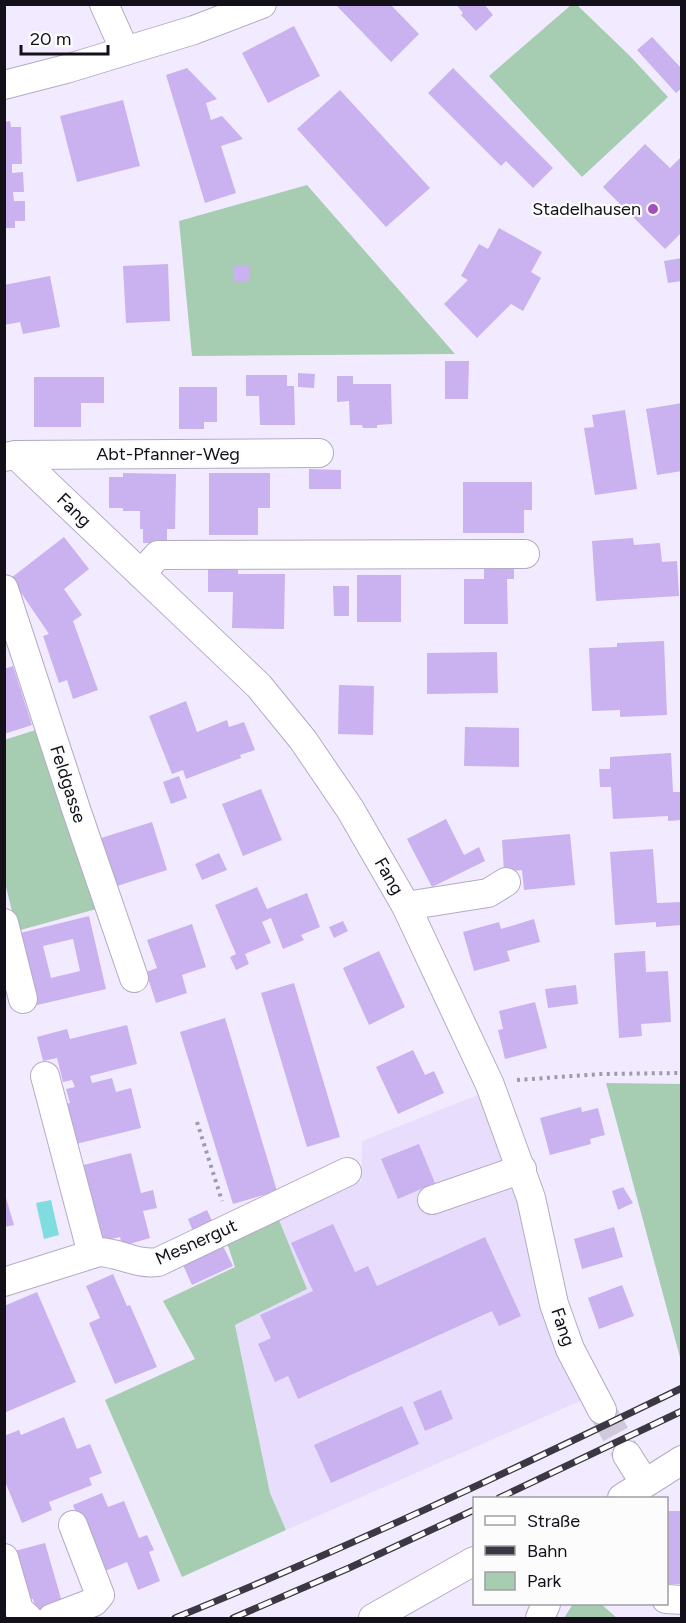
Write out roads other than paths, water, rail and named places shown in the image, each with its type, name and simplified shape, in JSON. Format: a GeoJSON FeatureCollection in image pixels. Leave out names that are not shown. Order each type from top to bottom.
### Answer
{"type":"FeatureCollection","features":[{"type":"Feature","properties":{"kind":"street"},"geometry":{"type":"LineString","coordinates":[[104,4],[125,51]]}},
{"type":"Feature","properties":{"kind":"street"},"geometry":{"type":"LineString","coordinates":[[4,85],[194,30],[262,4]]}},
{"type":"Feature","properties":{"kind":"street","name":"Abt-Pfanner-Weg"},"geometry":{"type":"LineString","coordinates":[[10,456],[319,453]]}},
{"type":"Feature","properties":{"kind":"street","name":"Fang"},"geometry":{"type":"LineString","coordinates":[[10,456],[141,573],[259,686],[303,740],[351,809],[406,906],[490,1085],[531,1198],[554,1304],[570,1350],[602,1410]]}},
{"type":"Feature","properties":{"kind":"street"},"geometry":{"type":"LineString","coordinates":[[141,573],[158,555],[525,554]]}},
{"type":"Feature","properties":{"kind":"street","name":"Feldgasse"},"geometry":{"type":"LineString","coordinates":[[4,589],[134,978]]}},
{"type":"Feature","properties":{"kind":"street"},"geometry":{"type":"LineString","coordinates":[[406,906],[488,892],[507,882]]}},
{"type":"Feature","properties":{"kind":"street"},"geometry":{"type":"LineString","coordinates":[[4,923],[22,999]]}},
{"type":"Feature","properties":{"kind":"street"},"geometry":{"type":"LineString","coordinates":[[45,1076],[92,1254]]}},
{"type":"Feature","properties":{"kind":"street"},"geometry":{"type":"LineString","coordinates":[[432,1200],[522,1169]]}},
{"type":"Feature","properties":{"kind":"street","name":"Mesnergut"},"geometry":{"type":"LineString","coordinates":[[4,1282],[99,1252],[114,1253],[145,1264],[158,1262],[347,1172]]}},
{"type":"Feature","properties":{"kind":"street"},"geometry":{"type":"LineString","coordinates":[[627,1455],[633,1490],[681,1460]]}},
{"type":"Feature","properties":{"kind":"street"},"geometry":{"type":"LineString","coordinates":[[52,1618],[94,1602],[99,1595],[73,1525]]}},
{"type":"Feature","properties":{"kind":"street"},"geometry":{"type":"LineString","coordinates":[[4,1558],[19,1610],[28,1618]]}},
{"type":"Feature","properties":{"kind":"street"},"geometry":{"type":"LineString","coordinates":[[373,1618],[473,1562]]}},
{"type":"Feature","properties":{"kind":"tunnel"},"geometry":{"type":"LineString","coordinates":[[602,1410],[627,1455]]}},
{"type":"Feature","properties":{"kind":"railway"},"geometry":{"type":"LineString","coordinates":[[175,1618],[430,1507],[682,1388]]}},
{"type":"Feature","properties":{"kind":"railway"},"geometry":{"type":"LineString","coordinates":[[501,1497],[682,1411]]}},
{"type":"Feature","properties":{"kind":"railway"},"geometry":{"type":"LineString","coordinates":[[233,1618],[349,1568],[473,1510]]}},
{"type":"Feature","properties":{"kind":"place","name":"Stadelhausen"},"geometry":{"type":"Point","coordinates":[653,209]}}]}
